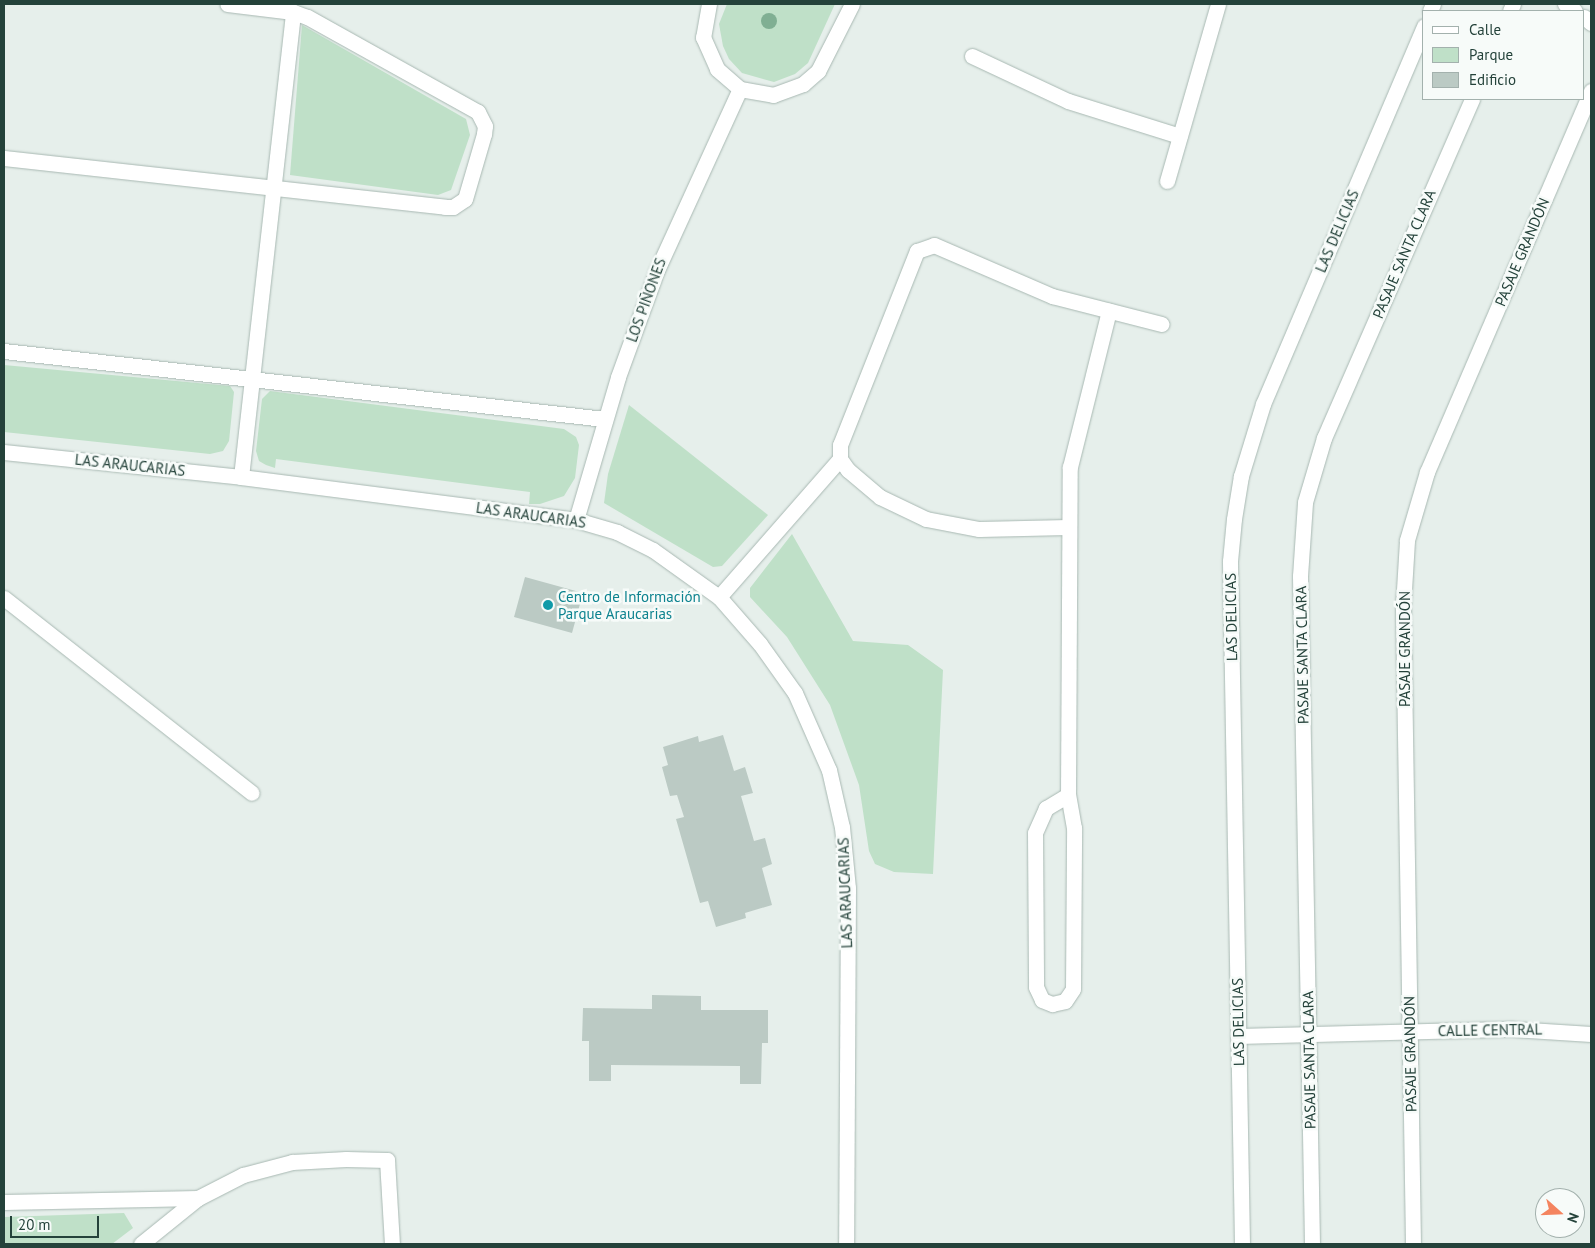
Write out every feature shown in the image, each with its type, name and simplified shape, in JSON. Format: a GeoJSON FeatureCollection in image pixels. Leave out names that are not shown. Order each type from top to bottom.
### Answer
{"type":"FeatureCollection","features":[{"type":"Feature","properties":{"kind":"street"},"geometry":{"type":"LineString","coordinates":[[4,158],[453,207],[460,204],[468,192],[484,134],[482,119],[470,107],[293,12],[227,4]]}},
{"type":"Feature","properties":{"kind":"street"},"geometry":{"type":"LineString","coordinates":[[709,4],[703,25],[706,50],[723,77],[740,89],[773,95],[804,84],[825,59],[852,4]]}},
{"type":"Feature","properties":{"kind":"street"},"geometry":{"type":"LineString","coordinates":[[1167,181],[1218,4]]}},
{"type":"Feature","properties":{"kind":"street"},"geometry":{"type":"LineString","coordinates":[[241,477],[293,12]]}},
{"type":"Feature","properties":{"kind":"street","name":"LAS DELICIAS"},"geometry":{"type":"LineString","coordinates":[[1242,1244],[1230,561],[1238,493],[1263,404],[1422,31]]}},
{"type":"Feature","properties":{"kind":"street"},"geometry":{"type":"LineString","coordinates":[[972,56],[1068,101],[1180,136]]}},
{"type":"Feature","properties":{"kind":"street","name":"LOS PIÑONES"},"geometry":{"type":"LineString","coordinates":[[576,520],[605,420],[657,270],[740,89]]}},
{"type":"Feature","properties":{"kind":"street","name":"PASAJE GRANDÓN"},"geometry":{"type":"LineString","coordinates":[[1413,1244],[1403,606],[1407,540],[1427,472],[1591,91]]}},
{"type":"Feature","properties":{"kind":"street","name":"PASAJE SANTA CLARA"},"geometry":{"type":"LineString","coordinates":[[1312,1244],[1300,576],[1305,502],[1324,438],[1472,100]]}},
{"type":"Feature","properties":{"kind":"street"},"geometry":{"type":"LineString","coordinates":[[1068,527],[979,529],[926,519],[880,497],[848,470],[840,459],[840,445],[912,258],[924,247],[943,248],[1006,278],[1109,311],[1160,324]]}},
{"type":"Feature","properties":{"kind":"street"},"geometry":{"type":"LineString","coordinates":[[1068,795],[1046,808],[1035,832],[1036,987],[1042,1000],[1052,1004],[1065,1001],[1073,989],[1074,828],[1068,795],[1068,527],[1070,467],[1109,311]]}},
{"type":"Feature","properties":{"kind":"street"},"geometry":{"type":"LineString","coordinates":[[4,351],[251,377],[605,420]]}},
{"type":"Feature","properties":{"kind":"street","name":"LAS ARAUCARIAS"},"geometry":{"type":"LineString","coordinates":[[4,452],[241,477],[576,520],[617,532],[653,550],[719,598],[780,669],[799,701],[829,770],[842,826],[848,888],[846,1244]]}},
{"type":"Feature","properties":{"kind":"street"},"geometry":{"type":"LineString","coordinates":[[719,598],[840,459]]}},
{"type":"Feature","properties":{"kind":"street"},"geometry":{"type":"LineString","coordinates":[[4,598],[252,793]]}},
{"type":"Feature","properties":{"kind":"street","name":"CALLE CENTRAL"},"geometry":{"type":"LineString","coordinates":[[1238,1036],[1543,1029],[1591,1034]]}},
{"type":"Feature","properties":{"kind":"street"},"geometry":{"type":"LineString","coordinates":[[141,1244],[198,1198],[243,1176],[292,1162],[346,1158],[387,1160],[392,1244]]}},
{"type":"Feature","properties":{"kind":"street"},"geometry":{"type":"LineString","coordinates":[[4,1202],[198,1198]]}},
{"type":"Feature","properties":{"kind":"green space"},"geometry":{"type":"Polygon","coordinates":[[[727,4],[835,4],[808,63],[795,74],[774,82],[742,73],[729,59],[723,46],[719,24],[727,4]]]}},
{"type":"Feature","properties":{"kind":"green space"},"geometry":{"type":"Polygon","coordinates":[[[302,25],[466,119],[470,135],[451,190],[438,195],[290,175],[302,25]]]}},
{"type":"Feature","properties":{"kind":"green space"},"geometry":{"type":"Polygon","coordinates":[[[4,365],[230,386],[234,392],[229,441],[223,451],[210,454],[4,432],[4,365]]]}},
{"type":"Feature","properties":{"kind":"green space"},"geometry":{"type":"Polygon","coordinates":[[[270,391],[564,429],[576,437],[579,445],[575,478],[564,496],[540,504],[529,504],[530,492],[276,459],[275,468],[259,461],[256,451],[262,399],[270,391]]]}},
{"type":"Feature","properties":{"kind":"green space"},"geometry":{"type":"Polygon","coordinates":[[[629,405],[768,515],[722,566],[713,567],[604,503],[608,474],[629,405]]]}},
{"type":"Feature","properties":{"kind":"green space"},"geometry":{"type":"Polygon","coordinates":[[[792,534],[853,641],[908,645],[943,670],[933,874],[894,872],[875,864],[869,851],[859,785],[830,705],[787,637],[750,597],[750,588],[792,534]]]}},
{"type":"Feature","properties":{"kind":"green space"},"geometry":{"type":"Polygon","coordinates":[[[124,1213],[133,1228],[112,1244],[4,1244],[4,1217],[124,1213]]]}},
{"type":"Feature","properties":{"kind":"building","name":"Centro de Información Parque Araucarias"},"geometry":{"type":"Polygon","coordinates":[[[525,577],[583,593],[572,633],[514,617],[525,577]]]}},
{"type":"Feature","properties":{"kind":"building"},"geometry":{"type":"Polygon","coordinates":[[[723,735],[734,771],[745,767],[753,793],[741,796],[754,841],[765,838],[772,864],[762,868],[772,905],[745,913],[746,918],[716,927],[708,901],[700,903],[676,819],[684,817],[677,795],[670,796],[662,767],[668,765],[663,747],[698,736],[699,742],[723,735]]]}},
{"type":"Feature","properties":{"kind":"building"},"geometry":{"type":"Polygon","coordinates":[[[652,995],[701,996],[701,1010],[768,1010],[768,1043],[762,1043],[761,1084],[740,1084],[740,1066],[611,1065],[611,1081],[589,1081],[589,1041],[582,1041],[583,1008],[652,1009],[652,995]]]}},
{"type":"Feature","properties":{"kind":"place","name":"Centro de Información Parque Araucarias"},"geometry":{"type":"Point","coordinates":[548,605]}}]}
